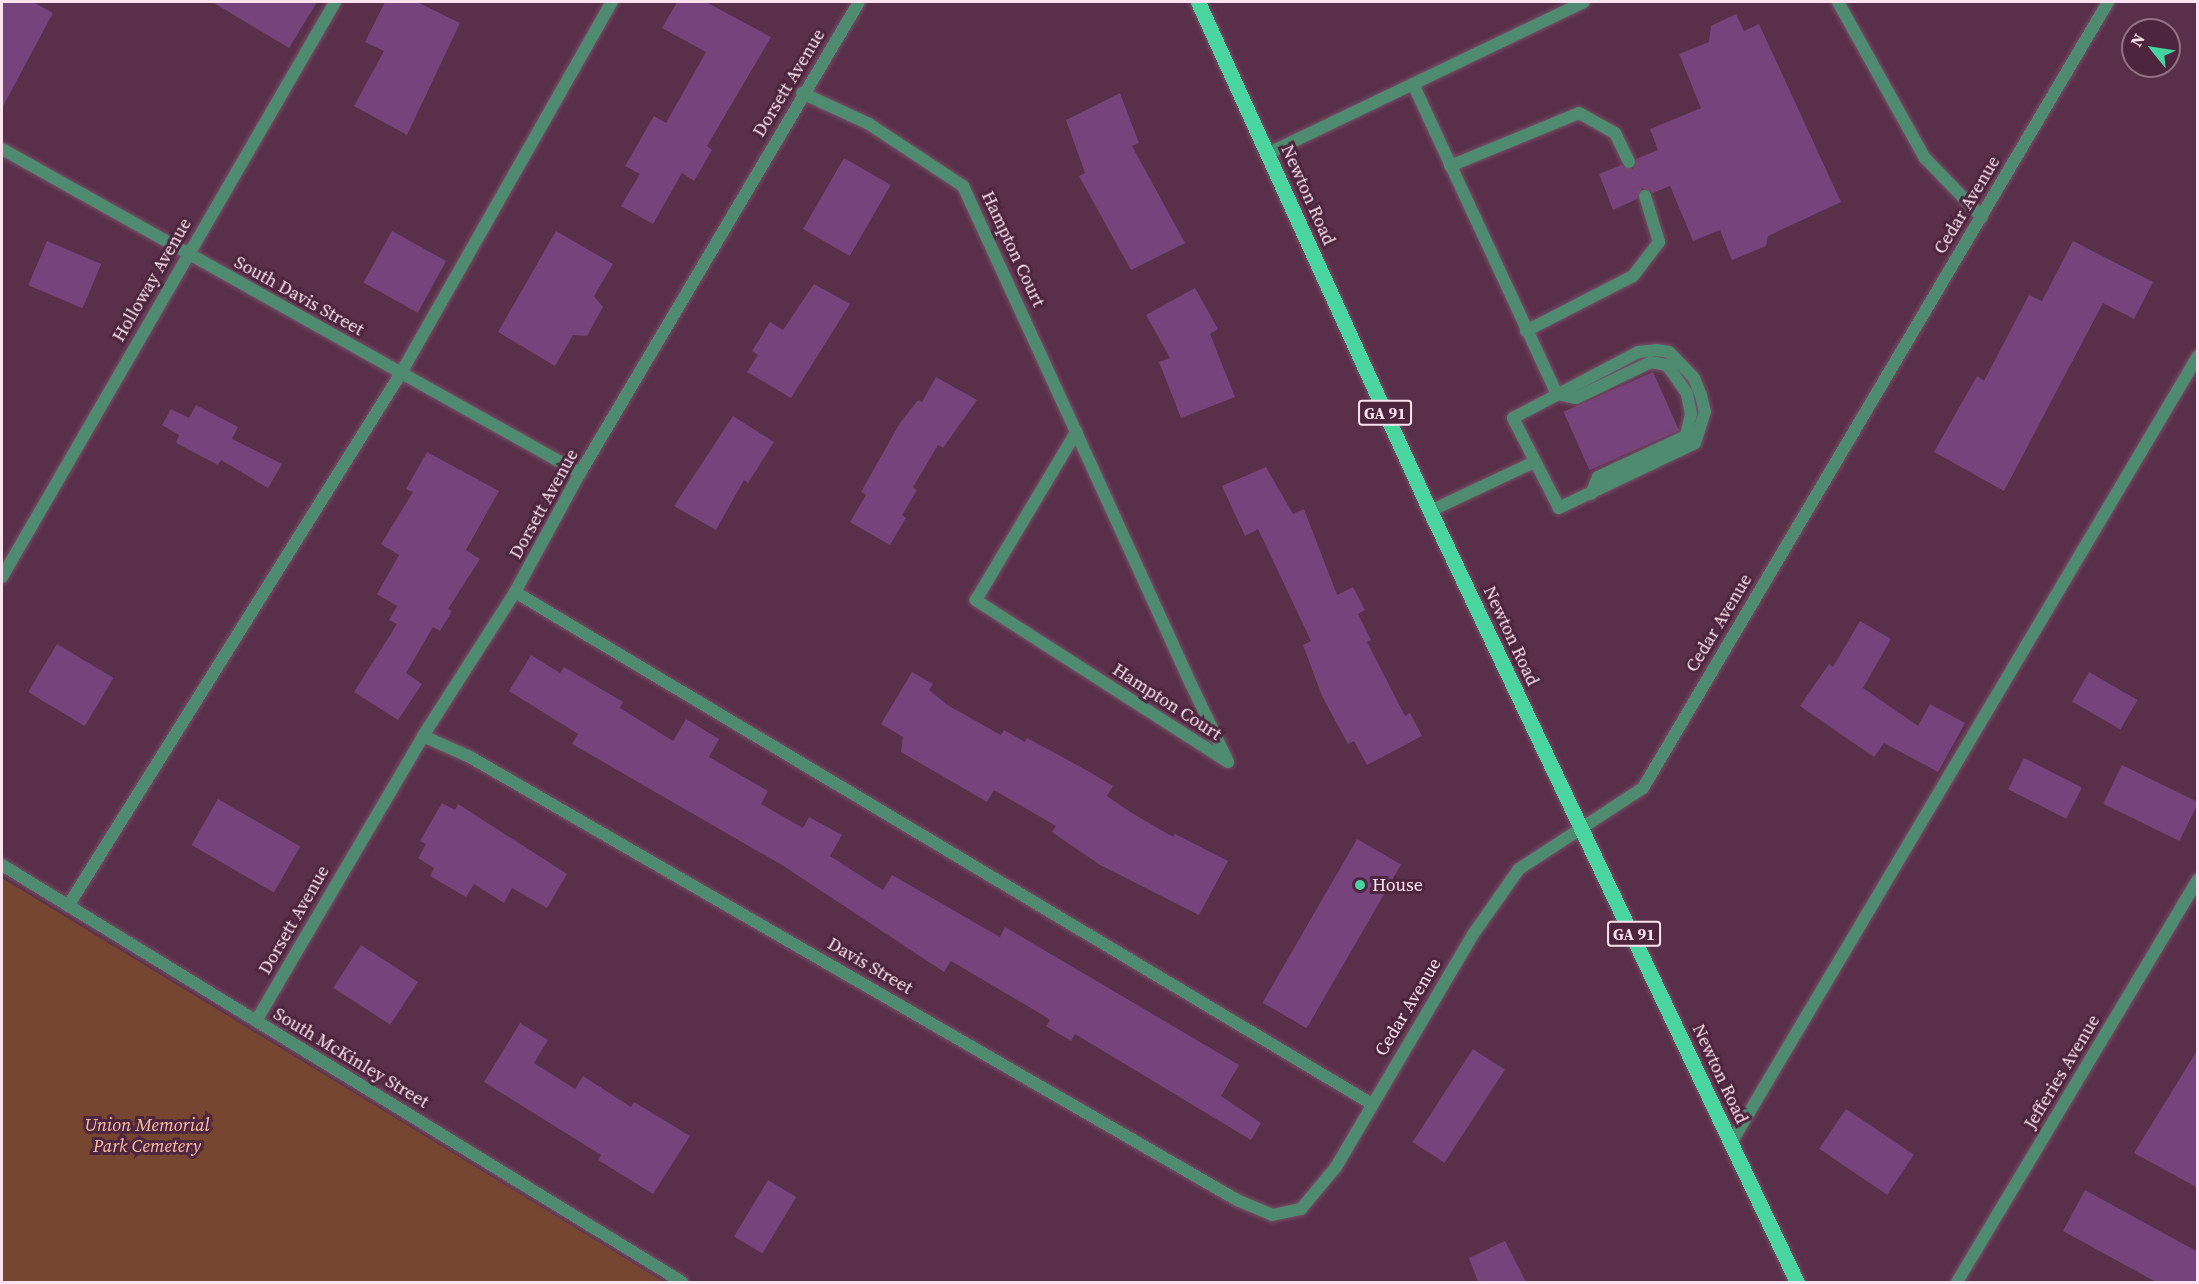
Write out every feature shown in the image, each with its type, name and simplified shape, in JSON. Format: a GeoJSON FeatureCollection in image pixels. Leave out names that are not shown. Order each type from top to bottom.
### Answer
{"type":"FeatureCollection","features":[{"type":"Feature","properties":{"kind":"main road","name":"Newton Road"},"geometry":{"type":"LineString","coordinates":[[1198,2],[1269,153],[1430,511],[1579,829],[1592,844],[1797,1282]]}},
{"type":"Feature","properties":{"kind":"street","name":"Holloway Avenue"},"geometry":{"type":"LineString","coordinates":[[2,577],[335,2]]}},
{"type":"Feature","properties":{"kind":"street"},"geometry":{"type":"LineString","coordinates":[[68,906],[401,374],[612,2]]}},
{"type":"Feature","properties":{"kind":"street","name":"Dorsett Avenue"},"geometry":{"type":"LineString","coordinates":[[256,1021],[423,736],[514,592],[580,473],[802,93],[859,2]]}},
{"type":"Feature","properties":{"kind":"street"},"geometry":{"type":"LineString","coordinates":[[1269,153],[1584,2]]}},
{"type":"Feature","properties":{"kind":"street"},"geometry":{"type":"LineString","coordinates":[[1838,2],[1925,158],[1982,216]]}},
{"type":"Feature","properties":{"kind":"street","name":"Cedar Avenue"},"geometry":{"type":"LineString","coordinates":[[1301,1209],[1336,1167],[1474,933],[1519,869],[1643,788],[2108,2]]}},
{"type":"Feature","properties":{"kind":"street"},"geometry":{"type":"LineString","coordinates":[[1413,84],[1557,394]]}},
{"type":"Feature","properties":{"kind":"street","name":"Hampton Court"},"geometry":{"type":"LineString","coordinates":[[802,93],[869,124],[963,186],[1228,762],[975,600],[1076,432]]}},
{"type":"Feature","properties":{"kind":"street"},"geometry":{"type":"LineString","coordinates":[[1450,166],[1579,113],[1615,133],[1629,162]]}},
{"type":"Feature","properties":{"kind":"street","name":"South Davis Street"},"geometry":{"type":"LineString","coordinates":[[2,149],[187,255],[580,473]]}},
{"type":"Feature","properties":{"kind":"street"},"geometry":{"type":"LineString","coordinates":[[1526,331],[1633,276],[1659,242],[1645,196]]}},
{"type":"Feature","properties":{"kind":"street"},"geometry":{"type":"LineString","coordinates":[[1656,350],[1669,352],[1694,378],[1705,412],[1695,443],[1592,494],[1558,508],[1532,463],[1513,418],[1557,394],[1638,352],[1656,350]]}},
{"type":"Feature","properties":{"kind":"street"},"geometry":{"type":"LineString","coordinates":[[1731,1143],[2198,356]]}},
{"type":"Feature","properties":{"kind":"street"},"geometry":{"type":"LineString","coordinates":[[1430,511],[1532,463]]}},
{"type":"Feature","properties":{"kind":"street"},"geometry":{"type":"LineString","coordinates":[[514,592],[1372,1104]]}},
{"type":"Feature","properties":{"kind":"street","name":"Davis Street"},"geometry":{"type":"LineString","coordinates":[[423,736],[470,757],[1237,1200],[1272,1215],[1301,1209]]}},
{"type":"Feature","properties":{"kind":"street","name":"South McKinley Street"},"geometry":{"type":"LineString","coordinates":[[2,865],[681,1282]]}},
{"type":"Feature","properties":{"kind":"street","name":"Jefferies Avenue"},"geometry":{"type":"LineString","coordinates":[[1957,1282],[2198,880]]}},
{"type":"Feature","properties":{"kind":"green space","name":"Union Memorial Park Cemetery"},"geometry":{"type":"Polygon","coordinates":[[[2,878],[664,1282],[2,1282],[2,878]]]}},
{"type":"Feature","properties":{"kind":"building"},"geometry":{"type":"Polygon","coordinates":[[[2,2],[33,2],[53,13],[2,108],[2,2]]]}},
{"type":"Feature","properties":{"kind":"building"},"geometry":{"type":"Polygon","coordinates":[[[212,2],[317,2],[289,48],[212,2]]]}},
{"type":"Feature","properties":{"kind":"building"},"geometry":{"type":"Polygon","coordinates":[[[385,2],[417,2],[460,23],[407,135],[354,106],[384,51],[365,42],[385,2]]]}},
{"type":"Feature","properties":{"kind":"building"},"geometry":{"type":"Polygon","coordinates":[[[677,2],[706,2],[771,37],[707,146],[712,150],[694,181],[682,173],[653,224],[621,206],[640,174],[625,166],[654,116],[666,123],[706,52],[662,28],[677,2]]]}},
{"type":"Feature","properties":{"kind":"building"},"geometry":{"type":"Polygon","coordinates":[[[1736,14],[1744,31],[1759,24],[1841,202],[1768,236],[1766,246],[1732,260],[1720,230],[1693,241],[1670,186],[1653,193],[1642,188],[1637,199],[1613,210],[1599,174],[1621,165],[1633,169],[1636,159],[1658,150],[1650,129],[1701,108],[1679,54],[1709,42],[1711,26],[1736,14]]]}},
{"type":"Feature","properties":{"kind":"building"},"geometry":{"type":"Polygon","coordinates":[[[1120,93],[1139,143],[1132,146],[1185,243],[1131,270],[1079,176],[1085,173],[1066,120],[1120,93]]]}},
{"type":"Feature","properties":{"kind":"building"},"geometry":{"type":"Polygon","coordinates":[[[844,158],[891,185],[850,256],[803,229],[844,158]]]}},
{"type":"Feature","properties":{"kind":"building"},"geometry":{"type":"Polygon","coordinates":[[[392,231],[446,261],[418,313],[363,283],[392,231]]]}},
{"type":"Feature","properties":{"kind":"building"},"geometry":{"type":"Polygon","coordinates":[[[556,231],[613,264],[594,296],[603,307],[587,336],[573,335],[555,366],[498,332],[556,231]]]}},
{"type":"Feature","properties":{"kind":"building"},"geometry":{"type":"Polygon","coordinates":[[[47,241],[101,264],[83,308],[28,285],[47,241]]]}},
{"type":"Feature","properties":{"kind":"building"},"geometry":{"type":"Polygon","coordinates":[[[2073,241],[2153,282],[2134,319],[2103,303],[2004,491],[1934,452],[1977,376],[1984,381],[2029,295],[2042,301],[2073,241]]]}},
{"type":"Feature","properties":{"kind":"building"},"geometry":{"type":"Polygon","coordinates":[[[814,284],[850,304],[791,398],[747,372],[758,355],[752,351],[770,322],[783,330],[814,284]]]}},
{"type":"Feature","properties":{"kind":"building"},"geometry":{"type":"Polygon","coordinates":[[[1195,288],[1218,329],[1210,334],[1235,397],[1181,418],[1159,362],[1170,358],[1146,315],[1195,288]]]}},
{"type":"Feature","properties":{"kind":"building"},"geometry":{"type":"Polygon","coordinates":[[[1653,372],[1679,430],[1590,470],[1563,412],[1653,372]]]}},
{"type":"Feature","properties":{"kind":"building"},"geometry":{"type":"Polygon","coordinates":[[[936,377],[977,400],[943,448],[938,445],[913,487],[917,490],[902,515],[906,518],[890,545],[850,522],[866,495],[861,492],[900,423],[918,400],[922,402],[936,377]]]}},
{"type":"Feature","properties":{"kind":"building"},"geometry":{"type":"Polygon","coordinates":[[[196,405],[238,427],[232,439],[282,464],[268,488],[221,460],[218,465],[176,443],[179,435],[162,425],[171,409],[189,418],[196,405]]]}},
{"type":"Feature","properties":{"kind":"building"},"geometry":{"type":"Polygon","coordinates":[[[733,416],[774,442],[748,483],[744,480],[716,530],[674,506],[733,416]]]}},
{"type":"Feature","properties":{"kind":"building"},"geometry":{"type":"Polygon","coordinates":[[[427,452],[499,491],[466,550],[480,559],[448,609],[452,611],[440,631],[433,627],[406,673],[422,684],[398,720],[354,692],[397,624],[389,620],[397,606],[377,594],[399,555],[381,544],[413,492],[406,489],[427,452]]]}},
{"type":"Feature","properties":{"kind":"building"},"geometry":{"type":"Polygon","coordinates":[[[1266,467],[1293,514],[1304,509],[1337,595],[1353,587],[1365,610],[1358,614],[1371,640],[1367,642],[1405,716],[1410,713],[1422,736],[1367,765],[1354,741],[1348,744],[1322,696],[1303,645],[1311,641],[1258,529],[1245,536],[1222,486],[1266,467]]]}},
{"type":"Feature","properties":{"kind":"building"},"geometry":{"type":"Polygon","coordinates":[[[1860,621],[1891,639],[1863,688],[1918,726],[1930,704],[1965,723],[1938,772],[1884,743],[1874,757],[1800,706],[1829,664],[1833,667],[1860,621]]]}},
{"type":"Feature","properties":{"kind":"building"},"geometry":{"type":"Polygon","coordinates":[[[57,644],[114,678],[85,726],[28,692],[57,644]]]}},
{"type":"Feature","properties":{"kind":"building"},"geometry":{"type":"Polygon","coordinates":[[[531,655],[560,673],[564,667],[623,702],[620,708],[673,741],[686,719],[719,739],[709,757],[768,791],[761,804],[803,828],[809,817],[842,835],[830,856],[883,890],[892,875],[1000,937],[1005,927],[1239,1065],[1221,1096],[1261,1123],[1251,1140],[1075,1034],[1071,1041],[1046,1026],[1050,1020],[1041,1014],[951,961],[944,972],[782,865],[572,744],[578,734],[509,691],[531,655]]]}},
{"type":"Feature","properties":{"kind":"building"},"geometry":{"type":"Polygon","coordinates":[[[912,672],[933,684],[929,690],[949,706],[1001,735],[1004,730],[1025,742],[1027,738],[1088,771],[1113,786],[1107,796],[1130,812],[1173,837],[1175,834],[1228,861],[1199,915],[1100,865],[1052,832],[1056,826],[994,790],[987,802],[901,752],[903,737],[881,724],[912,672]]]}},
{"type":"Feature","properties":{"kind":"building"},"geometry":{"type":"Polygon","coordinates":[[[2089,672],[2137,700],[2120,729],[2072,701],[2089,672]]]}},
{"type":"Feature","properties":{"kind":"building"},"geometry":{"type":"Polygon","coordinates":[[[2024,758],[2082,788],[2066,819],[2008,789],[2024,758]]]}},
{"type":"Feature","properties":{"kind":"building"},"geometry":{"type":"Polygon","coordinates":[[[2122,765],[2198,802],[2180,841],[2103,804],[2122,765]]]}},
{"type":"Feature","properties":{"kind":"building"},"geometry":{"type":"Polygon","coordinates":[[[218,799],[300,846],[274,892],[192,845],[218,799]]]}},
{"type":"Feature","properties":{"kind":"building"},"geometry":{"type":"Polygon","coordinates":[[[442,803],[455,810],[458,804],[567,874],[547,908],[512,888],[504,903],[474,884],[466,897],[430,876],[434,868],[418,858],[426,844],[420,841],[442,803]]]}},
{"type":"Feature","properties":{"kind":"building"},"geometry":{"type":"Polygon","coordinates":[[[1357,839],[1401,864],[1307,1028],[1262,1003],[1357,839]]]}},
{"type":"Feature","properties":{"kind":"building"},"geometry":{"type":"Polygon","coordinates":[[[361,945],[418,982],[390,1025],[333,988],[361,945]]]}},
{"type":"Feature","properties":{"kind":"building"},"geometry":{"type":"Polygon","coordinates":[[[520,1023],[548,1040],[534,1063],[575,1089],[583,1076],[631,1107],[634,1102],[690,1136],[653,1194],[598,1160],[601,1155],[484,1082],[520,1023]]]}},
{"type":"Feature","properties":{"kind":"building"},"geometry":{"type":"Polygon","coordinates":[[[1473,1049],[1505,1070],[1444,1163],[1413,1142],[1473,1049]]]}},
{"type":"Feature","properties":{"kind":"building"},"geometry":{"type":"Polygon","coordinates":[[[2198,1049],[2198,1188],[2134,1153],[2198,1049]]]}},
{"type":"Feature","properties":{"kind":"building"},"geometry":{"type":"Polygon","coordinates":[[[1846,1109],[1914,1155],[1887,1195],[1819,1149],[1846,1109]]]}},
{"type":"Feature","properties":{"kind":"building"},"geometry":{"type":"Polygon","coordinates":[[[768,1180],[796,1197],[762,1254],[734,1237],[768,1180]]]}},
{"type":"Feature","properties":{"kind":"building"},"geometry":{"type":"Polygon","coordinates":[[[2085,1190],[2198,1252],[2198,1282],[2156,1282],[2063,1231],[2085,1190]]]}},
{"type":"Feature","properties":{"kind":"building"},"geometry":{"type":"Polygon","coordinates":[[[1505,1241],[1526,1282],[1478,1282],[1469,1258],[1505,1241]]]}},
{"type":"Feature","properties":{"kind":"place","name":"House"},"geometry":{"type":"Point","coordinates":[1360,885]}}]}
